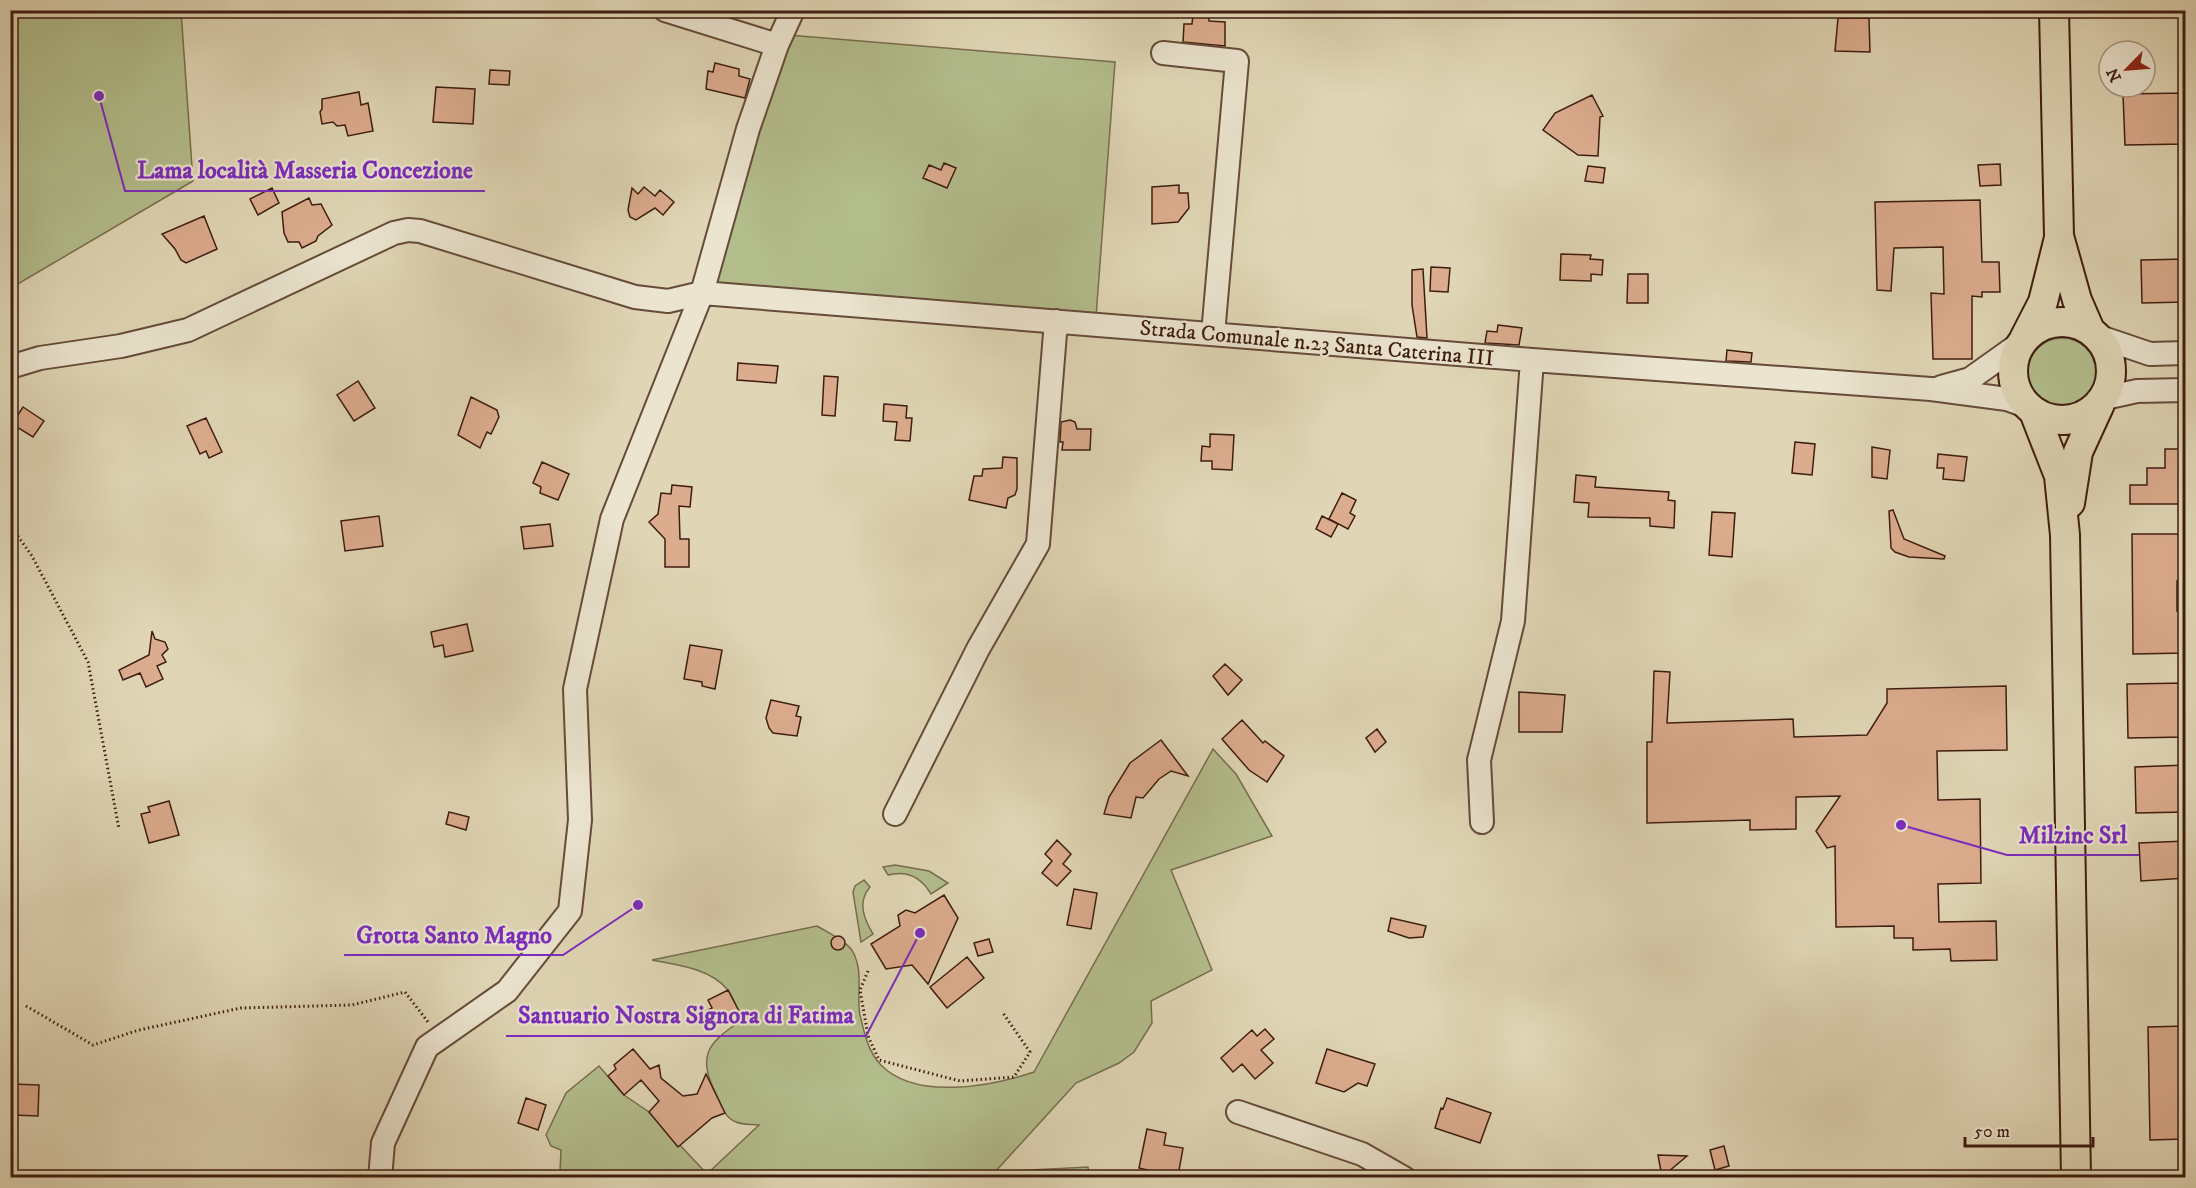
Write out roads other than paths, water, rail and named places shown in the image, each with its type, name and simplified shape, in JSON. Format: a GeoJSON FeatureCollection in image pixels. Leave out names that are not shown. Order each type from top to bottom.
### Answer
{"type":"FeatureCollection","features":[{"type":"Feature","properties":{"kind":"main road"},"geometry":{"type":"LineString","coordinates":[[2054,10],[2059,236],[2077,300],[2094,333],[2107,350],[2112,366],[2111,382],[2078,452],[2065,535]]}},
{"type":"Feature","properties":{"kind":"main road"},"geometry":{"type":"LineString","coordinates":[[2059,236],[2043,302],[2014,358],[2013,375],[2017,392],[2030,409],[2059,476],[2065,535],[2076,1178]]}},
{"type":"Feature","properties":{"kind":"main road"},"geometry":{"type":"LineString","coordinates":[[2023,341],[2042,327],[2062,321],[2094,333]]}},
{"type":"Feature","properties":{"kind":"main road"},"geometry":{"type":"LineString","coordinates":[[2030,409],[2061,422],[2083,417],[2102,401]]}},
{"type":"Feature","properties":{"kind":"street"},"geometry":{"type":"LineString","coordinates":[[665,10],[777,45]]}},
{"type":"Feature","properties":{"kind":"street"},"geometry":{"type":"LineString","coordinates":[[380,1178],[383,1143],[427,1047],[507,991],[570,911],[580,820],[575,689],[612,519],[702,293],[745,139],[777,45],[794,10]]}},
{"type":"Feature","properties":{"kind":"street"},"geometry":{"type":"LineString","coordinates":[[1163,53],[1237,61],[1213,334]]}},
{"type":"Feature","properties":{"kind":"street","name":"Strada Comunale n.23 Santa Caterina III"},"geometry":{"type":"LineString","coordinates":[[10,368],[40,358],[121,346],[188,330],[394,233],[408,230],[420,231],[635,297],[668,301],[702,293],[1931,390],[2007,399],[2030,409]]}},
{"type":"Feature","properties":{"kind":"street"},"geometry":{"type":"LineString","coordinates":[[895,814],[978,650],[1038,544],[1056,321]]}},
{"type":"Feature","properties":{"kind":"street"},"geometry":{"type":"LineString","coordinates":[[2094,333],[2150,354],[2186,353]]}},
{"type":"Feature","properties":{"kind":"street"},"geometry":{"type":"LineString","coordinates":[[1931,390],[1970,379],[2023,341]]}},
{"type":"Feature","properties":{"kind":"street"},"geometry":{"type":"LineString","coordinates":[[1482,822],[1479,760],[1513,621],[1532,360]]}},
{"type":"Feature","properties":{"kind":"street"},"geometry":{"type":"LineString","coordinates":[[2102,401],[2138,391],[2186,390]]}},
{"type":"Feature","properties":{"kind":"street"},"geometry":{"type":"LineString","coordinates":[[1238,1112],[1362,1154],[1404,1178]]}},
{"type":"Feature","properties":{"kind":"place","name":"Lama località Masseria Concezione"},"geometry":{"type":"Point","coordinates":[99,96]}},
{"type":"Feature","properties":{"kind":"place","name":"Milzinc Srl"},"geometry":{"type":"Point","coordinates":[1901,825]}},
{"type":"Feature","properties":{"kind":"place","name":"Grotta Santo Magno"},"geometry":{"type":"Point","coordinates":[638,905]}},
{"type":"Feature","properties":{"kind":"place","name":"Santuario Nostra Signora di Fatima"},"geometry":{"type":"Point","coordinates":[920,933]}}]}
